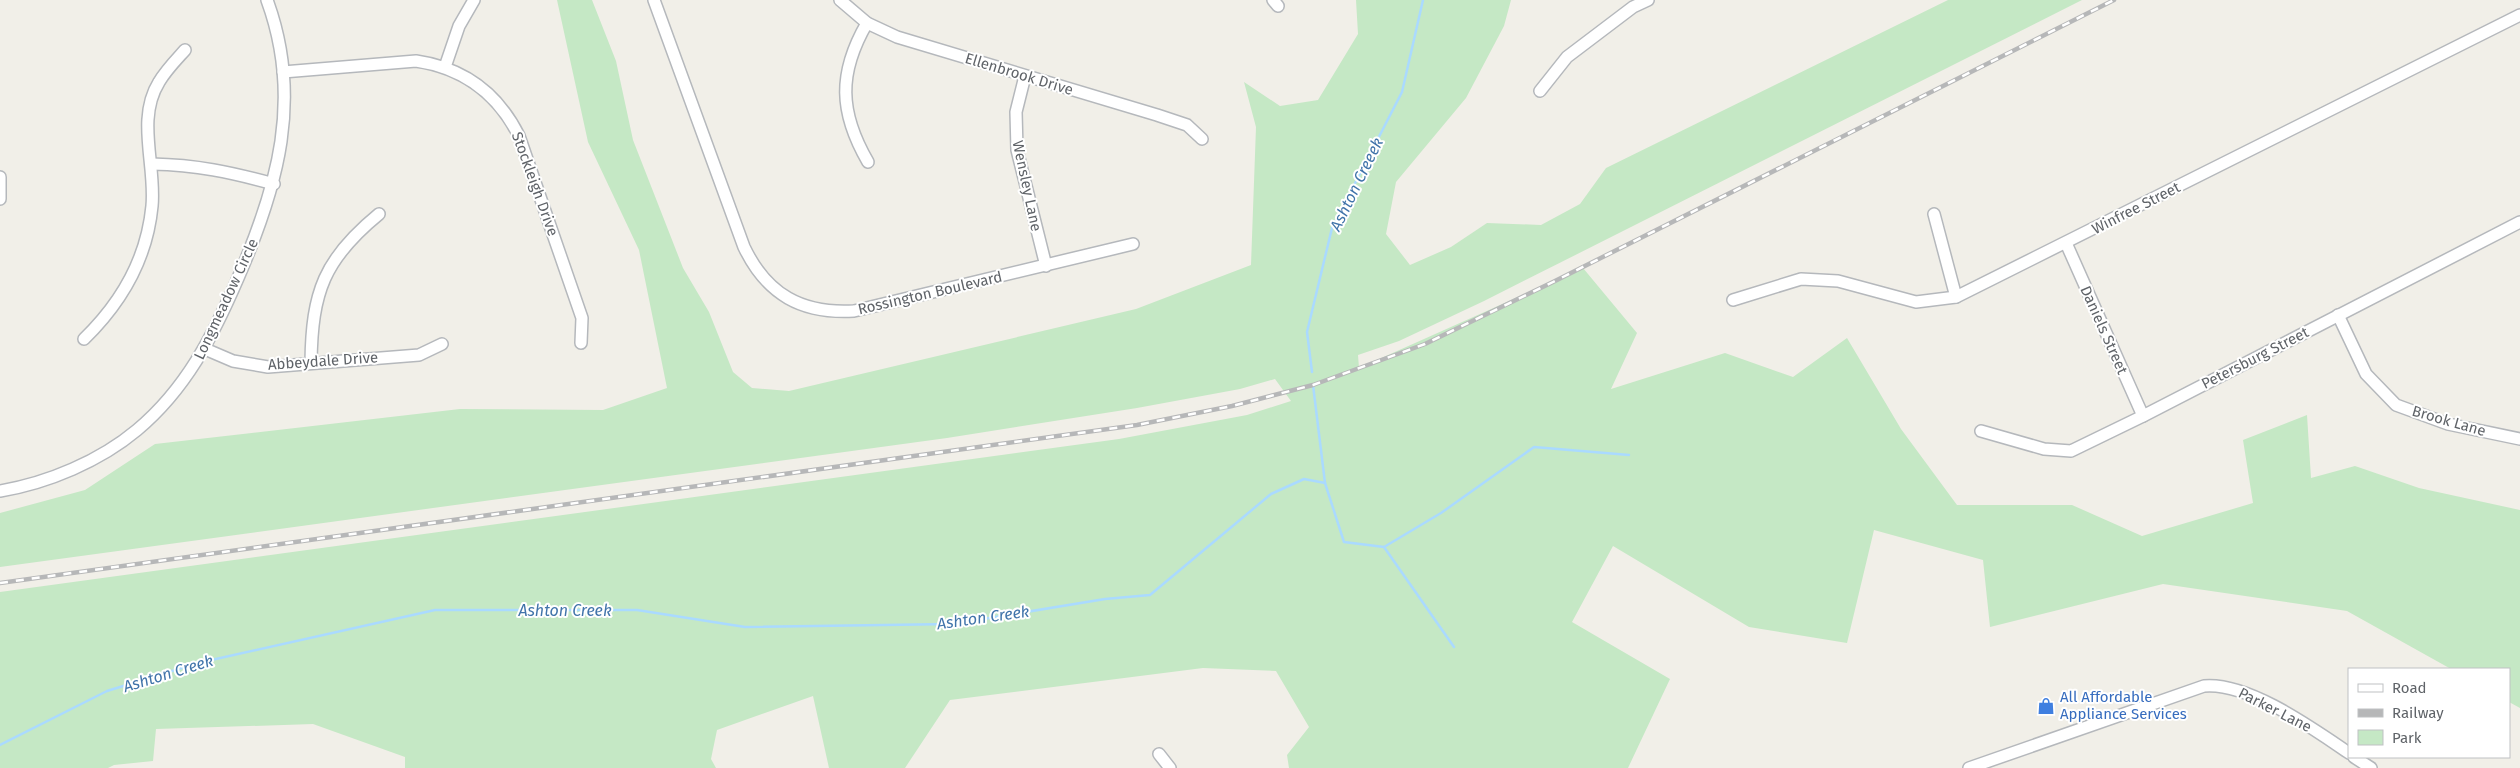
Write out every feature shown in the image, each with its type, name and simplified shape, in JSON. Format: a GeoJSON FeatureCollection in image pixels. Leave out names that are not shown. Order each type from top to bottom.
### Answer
{"type":"FeatureCollection","features":[{"type":"Feature","properties":{"kind":"street","name":"Longmeadow Circle"},"geometry":{"type":"LineString","coordinates":[[0,491],[48,478],[73,468],[121,442],[136,431],[169,399],[205,349],[252,245],[274,184],[283,124],[283,72],[278,39],[267,0]]}},
{"type":"Feature","properties":{"kind":"street"},"geometry":{"type":"LineString","coordinates":[[445,67],[459,26],[474,0]]}},
{"type":"Feature","properties":{"kind":"street","name":"Rossington Boulevard"},"geometry":{"type":"LineString","coordinates":[[654,0],[744,247],[764,277],[784,296],[810,308],[824,311],[854,311],[1133,244]]}},
{"type":"Feature","properties":{"kind":"street","name":"Ellenbrook Drive"},"geometry":{"type":"LineString","coordinates":[[840,0],[867,23],[898,37],[1187,125],[1202,139]]}},
{"type":"Feature","properties":{"kind":"street"},"geometry":{"type":"LineString","coordinates":[[1540,91],[1567,57],[1633,7],[1648,0]]}},
{"type":"Feature","properties":{"kind":"street","name":"Winfree Street"},"geometry":{"type":"LineString","coordinates":[[1734,300],[1801,279],[1838,281],[1916,302],[1956,297],[2520,16]]}},
{"type":"Feature","properties":{"kind":"street"},"geometry":{"type":"LineString","coordinates":[[867,23],[850,58],[845,92],[851,127],[868,162]]}},
{"type":"Feature","properties":{"kind":"street"},"geometry":{"type":"LineString","coordinates":[[84,339],[103,321],[118,300],[140,258],[152,206],[152,164],[147,127],[152,95],[168,69],[185,50]]}},
{"type":"Feature","properties":{"kind":"street","name":"Stockleigh Drive"},"geometry":{"type":"LineString","coordinates":[[283,72],[397,61],[416,61],[445,67],[473,81],[486,91],[511,118],[519,136],[582,318],[581,343]]}},
{"type":"Feature","properties":{"kind":"street","name":"Wensley Lane"},"geometry":{"type":"LineString","coordinates":[[1025,76],[1016,112],[1017,150],[1046,266]]}},
{"type":"Feature","properties":{"kind":"street"},"geometry":{"type":"LineString","coordinates":[[152,164],[189,164],[213,168],[274,184]]}},
{"type":"Feature","properties":{"kind":"street"},"geometry":{"type":"LineString","coordinates":[[0,177],[0,199]]}},
{"type":"Feature","properties":{"kind":"street"},"geometry":{"type":"LineString","coordinates":[[311,362],[311,324],[322,283],[342,249],[359,230],[379,214]]}},
{"type":"Feature","properties":{"kind":"street"},"geometry":{"type":"LineString","coordinates":[[1934,214],[1956,297]]}},
{"type":"Feature","properties":{"kind":"street","name":"Petersburg Street"},"geometry":{"type":"LineString","coordinates":[[1981,432],[2044,450],[2071,450],[2143,416],[2520,222]]}},
{"type":"Feature","properties":{"kind":"street","name":"Daniels Street"},"geometry":{"type":"LineString","coordinates":[[2066,243],[2143,416]]}},
{"type":"Feature","properties":{"kind":"street","name":"Brook Lane"},"geometry":{"type":"LineString","coordinates":[[2338,315],[2366,374],[2396,405],[2448,424],[2520,439]]}},
{"type":"Feature","properties":{"kind":"street","name":"Abbeydale Drive"},"geometry":{"type":"LineString","coordinates":[[205,349],[233,361],[257,366],[419,355],[442,344]]}},
{"type":"Feature","properties":{"kind":"street","name":"Parker Lane"},"geometry":{"type":"LineString","coordinates":[[1969,768],[2129,711],[2204,686],[2216,685],[2239,690],[2293,717],[2348,752]]}},
{"type":"Feature","properties":{"kind":"street"},"geometry":{"type":"LineString","coordinates":[[1160,754],[1170,768]]}},
{"type":"Feature","properties":{"kind":"street"},"geometry":{"type":"LineString","coordinates":[[2356,758],[2371,768]]}},
{"type":"Feature","properties":{"kind":"green space"},"geometry":{"type":"Polygon","coordinates":[[[557,0],[592,0],[616,61],[633,140],[683,268],[709,312],[733,372],[752,388],[789,391],[1136,309],[1251,265],[1256,127],[1244,82],[1280,106],[1318,100],[1358,34],[1356,0],[1511,0],[1504,26],[1466,98],[1396,182],[1386,234],[1410,265],[1451,247],[1487,223],[1541,225],[1580,204],[1606,168],[1948,0],[2082,0],[1484,301],[1399,341],[1358,355],[1359,368],[1583,268],[1637,333],[1611,389],[1725,353],[1793,377],[1847,338],[1901,429],[1957,505],[2072,505],[2142,536],[2253,503],[2243,440],[2307,415],[2311,478],[2355,466],[2419,488],[2520,510],[2520,708],[2510,703],[2510,668],[2449,668],[2347,611],[2163,584],[1990,627],[1983,560],[1874,530],[1847,643],[1749,627],[1613,546],[1572,622],[1670,679],[1628,768],[1289,768],[1287,755],[1309,727],[1276,671],[1203,668],[950,700],[905,768],[829,768],[813,696],[717,730],[711,759],[716,768],[405,768],[405,757],[313,724],[156,729],[153,761],[114,765],[108,768],[0,768],[0,592],[1119,439],[1247,415],[1291,401],[1275,379],[1240,389],[1137,408],[947,438],[0,567],[0,513],[85,490],[155,444],[460,409],[603,410],[667,388],[639,250],[588,142],[557,0]]]}},
{"type":"Feature","properties":{"kind":"waterway","name":"Ashton Creeek"},"geometry":{"type":"LineString","coordinates":[[1312,372],[1307,332],[1332,228],[1402,92],[1423,0]]}},
{"type":"Feature","properties":{"kind":"waterway"},"geometry":{"type":"LineString","coordinates":[[1313,385],[1325,483],[1344,542],[1384,547],[1454,647]]}},
{"type":"Feature","properties":{"kind":"waterway"},"geometry":{"type":"LineString","coordinates":[[1384,547],[1441,513],[1534,447],[1629,455]]}},
{"type":"Feature","properties":{"kind":"waterway","name":"Ashton Creek"},"geometry":{"type":"LineString","coordinates":[[0,745],[107,691],[198,663],[435,610],[637,610],[745,627],[953,624],[1105,599],[1150,595],[1271,494],[1304,479],[1325,483]]}},
{"type":"Feature","properties":{"kind":"railway"},"geometry":{"type":"LineString","coordinates":[[0,583],[1137,425],[1232,406],[1313,385],[1425,344],[1553,282],[2114,0]]}},
{"type":"Feature","properties":{"kind":"place","name":"All Affordable Appliance Services"},"geometry":{"type":"Point","coordinates":[2046,706]}}]}
